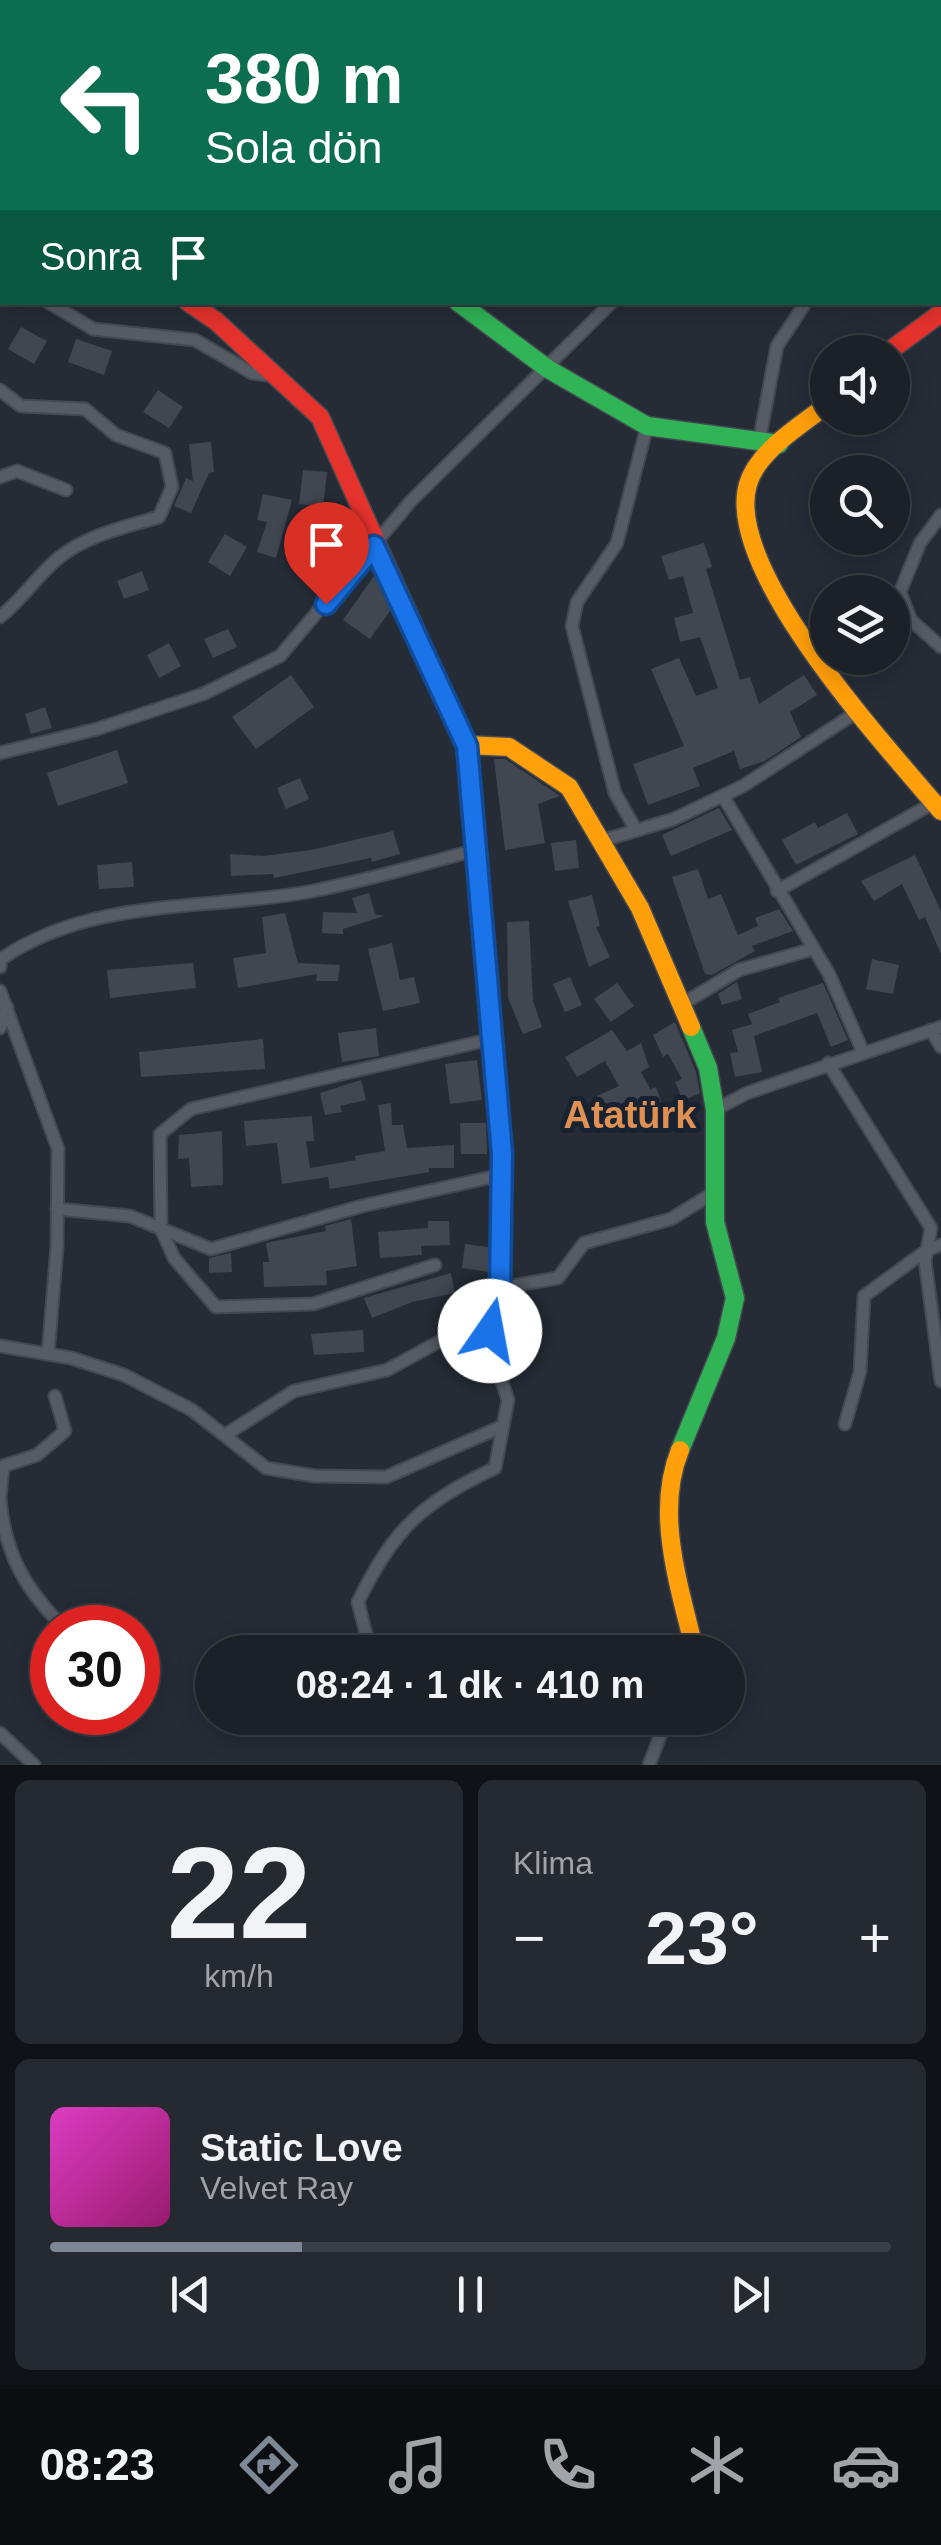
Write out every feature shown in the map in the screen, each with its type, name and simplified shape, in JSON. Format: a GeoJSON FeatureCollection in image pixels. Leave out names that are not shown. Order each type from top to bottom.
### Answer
{"type":"FeatureCollection","features":[{"type":"Feature","properties":{"kind":"street"},"geometry":{"type":"LineString","coordinates":[[53,305],[93,329],[195,340],[252,373],[280,377]]}},
{"type":"Feature","properties":{"kind":"street"},"geometry":{"type":"LineString","coordinates":[[192,305],[280,377],[320,417],[374,546],[467,746],[501,1175],[493,1295],[495,1361],[508,1400],[495,1468],[461,1484],[402,1526],[382,1554],[358,1602],[366,1635]]}},
{"type":"Feature","properties":{"kind":"street"},"geometry":{"type":"LineString","coordinates":[[462,305],[548,369],[647,426],[779,444]]}},
{"type":"Feature","properties":{"kind":"street"},"geometry":{"type":"LineString","coordinates":[[0,754],[96,730],[203,694],[280,656],[410,501],[609,305]]}},
{"type":"Feature","properties":{"kind":"street"},"geometry":{"type":"LineString","coordinates":[[760,442],[777,346],[804,305]]}},
{"type":"Feature","properties":{"kind":"street"},"geometry":{"type":"LineString","coordinates":[[910,336],[941,314]]}},
{"type":"Feature","properties":{"kind":"street"},"geometry":{"type":"LineString","coordinates":[[0,390],[20,406],[85,409],[116,435],[165,453],[172,487],[159,517],[105,532],[58,559],[24,598],[0,617]]}},
{"type":"Feature","properties":{"kind":"street"},"geometry":{"type":"LineString","coordinates":[[777,891],[939,804],[857,712],[785,612],[744,517],[746,486],[764,457],[810,419]]}},
{"type":"Feature","properties":{"kind":"street"},"geometry":{"type":"LineString","coordinates":[[636,830],[616,792],[572,626],[576,602],[617,543],[647,426]]}},
{"type":"Feature","properties":{"kind":"street"},"geometry":{"type":"LineString","coordinates":[[0,477],[17,471],[66,490]]}},
{"type":"Feature","properties":{"kind":"street"},"geometry":{"type":"LineString","coordinates":[[941,515],[920,543],[900,592],[912,620],[941,647]]}},
{"type":"Feature","properties":{"kind":"street"},"geometry":{"type":"LineString","coordinates":[[601,841],[723,796],[857,712]]}},
{"type":"Feature","properties":{"kind":"street"},"geometry":{"type":"LineString","coordinates":[[467,746],[509,748],[569,786],[640,908],[708,1068],[715,1110],[716,1222],[734,1298],[726,1338],[670,1474],[670,1544],[691,1635]]}},
{"type":"Feature","properties":{"kind":"street"},"geometry":{"type":"LineString","coordinates":[[723,796],[813,949],[863,1052]]}},
{"type":"Feature","properties":{"kind":"street"},"geometry":{"type":"LineString","coordinates":[[0,967],[2,959],[18,948],[122,910],[310,892],[476,850]]}},
{"type":"Feature","properties":{"kind":"street"},"geometry":{"type":"LineString","coordinates":[[679,1006],[739,970],[813,949]]}},
{"type":"Feature","properties":{"kind":"street"},"geometry":{"type":"LineString","coordinates":[[0,990],[58,1149],[48,1354]]}},
{"type":"Feature","properties":{"kind":"street"},"geometry":{"type":"LineString","coordinates":[[0,1028],[6,1008]]}},
{"type":"Feature","properties":{"kind":"street"},"geometry":{"type":"LineString","coordinates":[[715,1110],[747,1093],[936,1028],[941,1047]]}},
{"type":"Feature","properties":{"kind":"street"},"geometry":{"type":"LineString","coordinates":[[435,1265],[314,1304],[216,1307],[174,1258],[161,1229],[160,1134],[191,1109],[492,1039]]}},
{"type":"Feature","properties":{"kind":"street"},"geometry":{"type":"LineString","coordinates":[[828,1064],[932,1228],[927,1250],[941,1381]]}},
{"type":"Feature","properties":{"kind":"street"},"geometry":{"type":"LineString","coordinates":[[58,1209],[130,1216],[211,1250],[362,1206],[501,1175]]}},
{"type":"Feature","properties":{"kind":"street"},"geometry":{"type":"LineString","coordinates":[[225,1434],[294,1392],[387,1370],[453,1334],[493,1295],[558,1278],[584,1243],[671,1219],[715,1192]]}},
{"type":"Feature","properties":{"kind":"street"},"geometry":{"type":"LineString","coordinates":[[845,1424],[860,1372],[864,1296],[927,1250],[941,1245]]}},
{"type":"Feature","properties":{"kind":"street"},"geometry":{"type":"LineString","coordinates":[[0,1346],[124,1374],[192,1410],[266,1468],[315,1476],[386,1477],[503,1426]]}},
{"type":"Feature","properties":{"kind":"street"},"geometry":{"type":"LineString","coordinates":[[41,1605],[3,1542],[1,1467],[38,1455],[65,1431],[55,1396]]}},
{"type":"Feature","properties":{"kind":"street"},"geometry":{"type":"LineString","coordinates":[[0,1733],[34,1765]]}},
{"type":"Feature","properties":{"kind":"street"},"geometry":{"type":"LineString","coordinates":[[650,1765],[661,1735]]}},
{"type":"Feature","properties":{"kind":"building"},"geometry":{"type":"Polygon","coordinates":[[[21,327],[47,341],[34,364],[8,349],[21,327]]]}},
{"type":"Feature","properties":{"kind":"building"},"geometry":{"type":"Polygon","coordinates":[[[76,339],[112,351],[104,375],[68,362],[76,339]]]}},
{"type":"Feature","properties":{"kind":"building"},"geometry":{"type":"Polygon","coordinates":[[[158,390],[183,407],[169,428],[143,412],[158,390]]]}},
{"type":"Feature","properties":{"kind":"building"},"geometry":{"type":"Polygon","coordinates":[[[211,442],[214,472],[209,473],[191,513],[174,506],[186,478],[193,481],[189,444],[211,442]]]}},
{"type":"Feature","properties":{"kind":"building"},"geometry":{"type":"Polygon","coordinates":[[[303,470],[327,472],[323,507],[299,504],[303,470]]]}},
{"type":"Feature","properties":{"kind":"building"},"geometry":{"type":"Polygon","coordinates":[[[263,494],[292,500],[276,558],[257,552],[267,522],[257,520],[263,494]]]}},
{"type":"Feature","properties":{"kind":"building"},"geometry":{"type":"Polygon","coordinates":[[[225,534],[247,547],[230,576],[208,562],[225,534]]]}},
{"type":"Feature","properties":{"kind":"building"},"geometry":{"type":"Polygon","coordinates":[[[704,543],[712,567],[706,569],[740,680],[750,677],[759,704],[804,675],[817,695],[790,712],[801,737],[765,761],[740,769],[734,751],[693,768],[700,786],[648,805],[633,764],[684,746],[651,669],[679,658],[696,696],[718,688],[700,637],[680,642],[674,618],[693,613],[683,576],[669,580],[661,556],[704,543]]]}},
{"type":"Feature","properties":{"kind":"building"},"geometry":{"type":"Polygon","coordinates":[[[142,571],[149,590],[124,599],[117,581],[142,571]]]}},
{"type":"Feature","properties":{"kind":"building"},"geometry":{"type":"Polygon","coordinates":[[[374,576],[392,608],[370,639],[343,620],[374,576]]]}},
{"type":"Feature","properties":{"kind":"building"},"geometry":{"type":"Polygon","coordinates":[[[228,629],[237,647],[213,658],[204,639],[228,629]]]}},
{"type":"Feature","properties":{"kind":"building"},"geometry":{"type":"Polygon","coordinates":[[[169,643],[181,666],[159,678],[147,655],[169,643]]]}},
{"type":"Feature","properties":{"kind":"building"},"geometry":{"type":"Polygon","coordinates":[[[291,675],[314,707],[256,749],[232,717],[291,675]]]}},
{"type":"Feature","properties":{"kind":"building"},"geometry":{"type":"Polygon","coordinates":[[[45,707],[52,728],[31,734],[25,714],[45,707]]]}},
{"type":"Feature","properties":{"kind":"building"},"geometry":{"type":"Polygon","coordinates":[[[117,750],[128,783],[58,806],[47,773],[117,750]]]}},
{"type":"Feature","properties":{"kind":"building"},"geometry":{"type":"Polygon","coordinates":[[[494,759],[505,759],[560,796],[538,804],[545,843],[505,850],[494,759]]]}},
{"type":"Feature","properties":{"kind":"building"},"geometry":{"type":"Polygon","coordinates":[[[300,778],[309,799],[286,809],[277,788],[300,778]]]}},
{"type":"Feature","properties":{"kind":"building"},"geometry":{"type":"Polygon","coordinates":[[[719,808],[732,830],[671,856],[662,835],[719,808]]]}},
{"type":"Feature","properties":{"kind":"building"},"geometry":{"type":"Polygon","coordinates":[[[847,813],[858,834],[796,865],[782,840],[815,822],[818,828],[847,813]]]}},
{"type":"Feature","properties":{"kind":"building"},"geometry":{"type":"Polygon","coordinates":[[[393,831],[400,854],[372,862],[371,858],[274,878],[273,874],[231,876],[230,854],[263,856],[311,850],[393,831]]]}},
{"type":"Feature","properties":{"kind":"building"},"geometry":{"type":"Polygon","coordinates":[[[576,840],[579,868],[555,871],[551,843],[576,840]]]}},
{"type":"Feature","properties":{"kind":"building"},"geometry":{"type":"Polygon","coordinates":[[[915,855],[941,911],[941,954],[925,917],[919,920],[902,884],[874,901],[861,881],[915,855]]]}},
{"type":"Feature","properties":{"kind":"building"},"geometry":{"type":"Polygon","coordinates":[[[132,862],[134,887],[99,889],[97,865],[132,862]]]}},
{"type":"Feature","properties":{"kind":"building"},"geometry":{"type":"Polygon","coordinates":[[[698,869],[708,899],[721,894],[738,935],[758,926],[755,918],[779,909],[793,931],[752,946],[755,951],[712,975],[705,974],[672,877],[698,869]]]}},
{"type":"Feature","properties":{"kind":"building"},"geometry":{"type":"Polygon","coordinates":[[[369,893],[375,914],[384,916],[343,929],[343,934],[322,933],[323,912],[357,913],[352,898],[369,893]]]}},
{"type":"Feature","properties":{"kind":"building"},"geometry":{"type":"Polygon","coordinates":[[[592,895],[600,926],[596,927],[610,957],[589,967],[568,901],[592,895]]]}},
{"type":"Feature","properties":{"kind":"building"},"geometry":{"type":"Polygon","coordinates":[[[285,913],[298,963],[340,965],[338,981],[316,981],[317,974],[238,988],[233,958],[266,953],[262,917],[285,913]]]}},
{"type":"Feature","properties":{"kind":"building"},"geometry":{"type":"Polygon","coordinates":[[[529,921],[533,1001],[542,1027],[523,1034],[508,998],[507,922],[529,921]]]}},
{"type":"Feature","properties":{"kind":"building"},"geometry":{"type":"Polygon","coordinates":[[[392,943],[400,980],[414,977],[420,1003],[383,1011],[368,949],[392,943]]]}},
{"type":"Feature","properties":{"kind":"building"},"geometry":{"type":"Polygon","coordinates":[[[872,959],[899,965],[893,994],[866,989],[872,959]]]}},
{"type":"Feature","properties":{"kind":"building"},"geometry":{"type":"Polygon","coordinates":[[[193,963],[196,988],[110,998],[107,970],[193,963]]]}},
{"type":"Feature","properties":{"kind":"building"},"geometry":{"type":"Polygon","coordinates":[[[570,977],[582,1005],[565,1012],[553,984],[570,977]]]}},
{"type":"Feature","properties":{"kind":"building"},"geometry":{"type":"Polygon","coordinates":[[[737,982],[742,999],[722,1005],[718,994],[737,982]]]}},
{"type":"Feature","properties":{"kind":"building"},"geometry":{"type":"Polygon","coordinates":[[[617,983],[634,1006],[611,1022],[594,999],[617,983]]]}},
{"type":"Feature","properties":{"kind":"building"},"geometry":{"type":"Polygon","coordinates":[[[823,983],[848,1040],[831,1047],[817,1013],[754,1036],[762,1072],[735,1077],[730,1053],[738,1052],[732,1030],[752,1024],[748,1014],[780,1002],[778,998],[823,983]]]}},
{"type":"Feature","properties":{"kind":"building"},"geometry":{"type":"Polygon","coordinates":[[[675,1022],[696,1072],[700,1093],[683,1101],[675,1082],[682,1079],[668,1054],[663,1057],[653,1035],[675,1022]]]}},
{"type":"Feature","properties":{"kind":"building"},"geometry":{"type":"Polygon","coordinates":[[[376,1028],[379,1056],[342,1062],[338,1033],[376,1028]]]}},
{"type":"Feature","properties":{"kind":"building"},"geometry":{"type":"Polygon","coordinates":[[[612,1030],[627,1051],[641,1043],[649,1067],[641,1072],[650,1089],[656,1087],[664,1110],[643,1117],[638,1103],[607,1118],[597,1096],[619,1086],[605,1061],[577,1077],[565,1057],[612,1030]]]}},
{"type":"Feature","properties":{"kind":"building"},"geometry":{"type":"Polygon","coordinates":[[[263,1039],[265,1069],[141,1077],[139,1052],[263,1039]]]}},
{"type":"Feature","properties":{"kind":"building"},"geometry":{"type":"Polygon","coordinates":[[[477,1060],[482,1100],[450,1104],[445,1064],[477,1060]]]}},
{"type":"Feature","properties":{"kind":"building"},"geometry":{"type":"Polygon","coordinates":[[[361,1080],[366,1100],[340,1106],[342,1112],[325,1115],[320,1093],[361,1080]]]}},
{"type":"Feature","properties":{"kind":"building"},"geometry":{"type":"Polygon","coordinates":[[[391,1103],[392,1125],[403,1125],[407,1148],[454,1145],[454,1168],[429,1168],[429,1172],[330,1189],[328,1177],[282,1184],[277,1143],[246,1146],[244,1121],[312,1116],[314,1141],[306,1141],[310,1168],[356,1160],[355,1156],[385,1151],[378,1105],[391,1103]]]}},
{"type":"Feature","properties":{"kind":"building"},"geometry":{"type":"Polygon","coordinates":[[[460,1123],[486,1123],[487,1154],[461,1154],[460,1123]]]}},
{"type":"Feature","properties":{"kind":"building"},"geometry":{"type":"Polygon","coordinates":[[[222,1131],[223,1185],[191,1187],[189,1158],[178,1159],[179,1135],[222,1131]]]}},
{"type":"Feature","properties":{"kind":"building"},"geometry":{"type":"Polygon","coordinates":[[[351,1219],[357,1266],[326,1271],[327,1285],[264,1287],[263,1262],[269,1262],[266,1243],[326,1231],[325,1226],[351,1219]]]}},
{"type":"Feature","properties":{"kind":"building"},"geometry":{"type":"Polygon","coordinates":[[[428,1221],[449,1221],[450,1245],[421,1246],[422,1255],[380,1258],[378,1232],[428,1228],[428,1221]]]}},
{"type":"Feature","properties":{"kind":"building"},"geometry":{"type":"Polygon","coordinates":[[[465,1244],[488,1247],[488,1272],[462,1268],[465,1244]]]}},
{"type":"Feature","properties":{"kind":"building"},"geometry":{"type":"Polygon","coordinates":[[[231,1253],[232,1272],[209,1273],[209,1258],[231,1253]]]}},
{"type":"Feature","properties":{"kind":"building"},"geometry":{"type":"Polygon","coordinates":[[[451,1273],[455,1293],[412,1302],[372,1318],[364,1298],[451,1273]]]}},
{"type":"Feature","properties":{"kind":"building"},"geometry":{"type":"Polygon","coordinates":[[[363,1330],[364,1352],[314,1355],[311,1334],[363,1330]]]}},
{"type":"Feature","properties":{"kind":"traffic: fast"},"geometry":{"type":"LineString","coordinates":[[462,305],[548,369],[647,426],[779,444]]}},
{"type":"Feature","properties":{"kind":"traffic: fast"},"geometry":{"type":"LineString","coordinates":[[680,1450],[726,1338],[735,1298],[715,1222],[715,1110],[708,1068],[691,1027]]}},
{"type":"Feature","properties":{"kind":"traffic: slow"},"geometry":{"type":"LineString","coordinates":[[810,418],[761,460],[748,484],[747,520],[760,562],[815,656],[941,811]]}},
{"type":"Feature","properties":{"kind":"traffic: slow"},"geometry":{"type":"LineString","coordinates":[[467,745],[509,747],[569,787],[640,908],[691,1027]]}},
{"type":"Feature","properties":{"kind":"traffic: slow"},"geometry":{"type":"LineString","coordinates":[[475,839],[502,1154],[500,1288]]}},
{"type":"Feature","properties":{"kind":"traffic: slow"},"geometry":{"type":"LineString","coordinates":[[680,1450],[669,1499],[669,1525],[691,1635]]}},
{"type":"Feature","properties":{"kind":"traffic: jam"},"geometry":{"type":"LineString","coordinates":[[192,305],[216,321],[320,417],[467,745],[475,839]]}},
{"type":"Feature","properties":{"kind":"traffic: jam"},"geometry":{"type":"LineString","coordinates":[[910,336],[941,313]]}},
{"type":"Feature","properties":{"kind":"district","name":"Atatürk"},"geometry":{"type":"Point","coordinates":[630,1115]}},
{"type":"Feature","properties":{"kind":"route"},"geometry":{"type":"LineString","coordinates":[[326,604],[374,546],[422,641],[467,746],[502,1154],[500,1288],[486,1302],[490,1331]]}}]}
